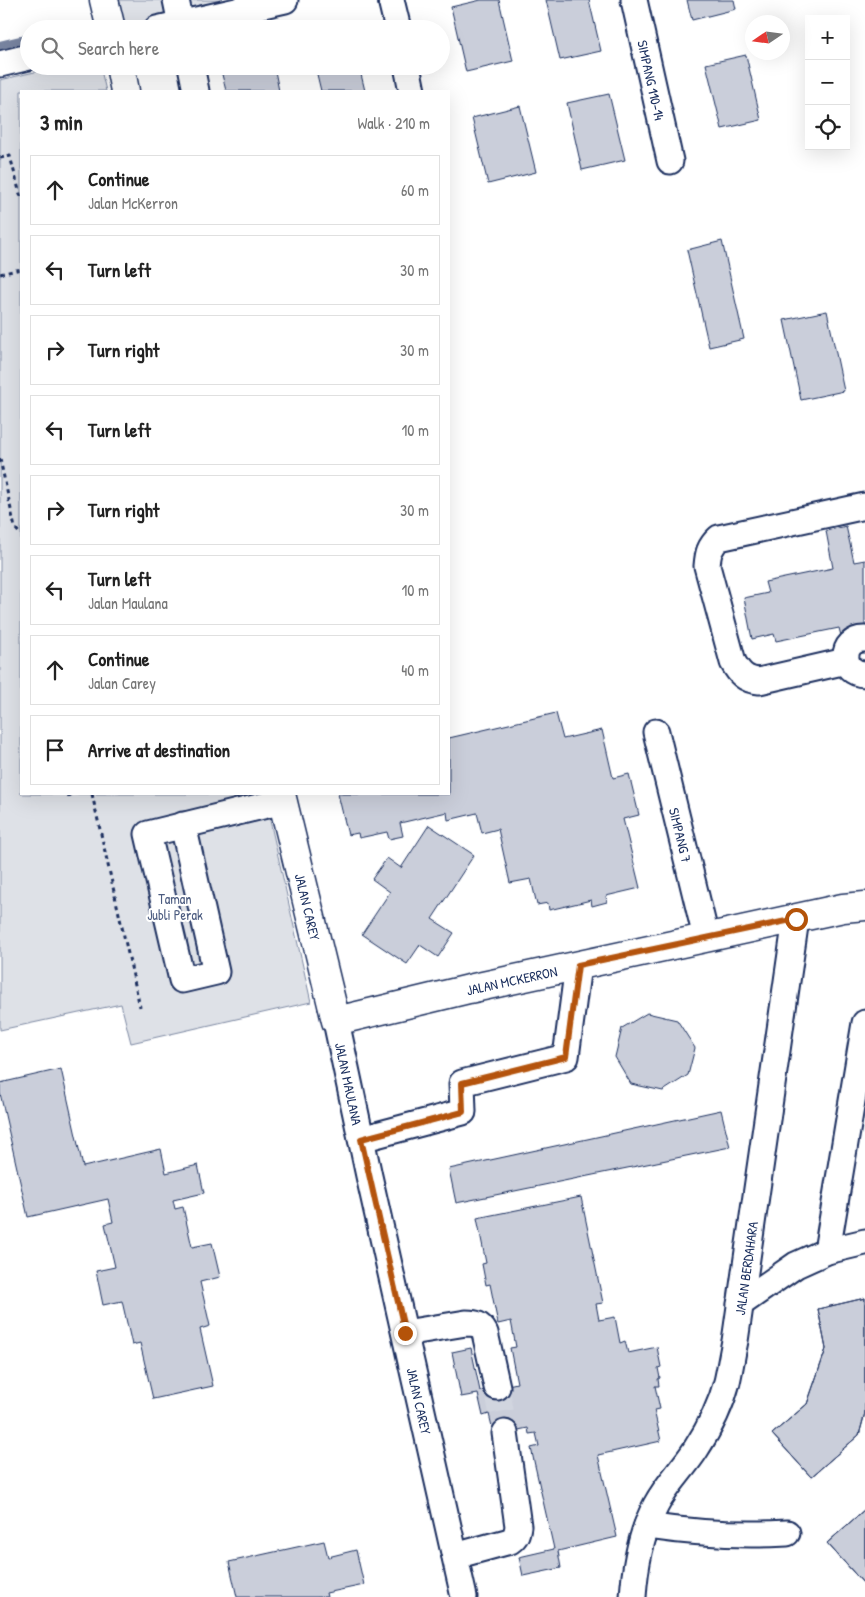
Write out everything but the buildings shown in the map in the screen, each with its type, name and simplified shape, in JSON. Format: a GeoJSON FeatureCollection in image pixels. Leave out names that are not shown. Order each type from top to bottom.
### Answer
{"type":"FeatureCollection","features":[{"type":"Feature","properties":{"kind":"main road"},"geometry":{"type":"LineString","coordinates":[[104,0],[109,20]]}},
{"type":"Feature","properties":{"kind":"main road"},"geometry":{"type":"LineString","coordinates":[[122,75],[125,90]]}},
{"type":"Feature","properties":{"kind":"main road","name":"JALAN CAREY"},"geometry":{"type":"LineString","coordinates":[[282,797],[336,1021]]}},
{"type":"Feature","properties":{"kind":"main road","name":"JALAN MCKERRON"},"geometry":{"type":"LineString","coordinates":[[336,1021],[578,965],[843,908],[865,906]]}},
{"type":"Feature","properties":{"kind":"street"},"geometry":{"type":"LineString","coordinates":[[180,17],[285,0]]}},
{"type":"Feature","properties":{"kind":"street"},"geometry":{"type":"LineString","coordinates":[[391,0],[396,20]]}},
{"type":"Feature","properties":{"kind":"street","name":"SIMPANG 110-14"},"geometry":{"type":"LineString","coordinates":[[634,0],[670,161]]}},
{"type":"Feature","properties":{"kind":"street"},"geometry":{"type":"LineString","coordinates":[[0,64],[20,59]]}},
{"type":"Feature","properties":{"kind":"street"},"geometry":{"type":"LineString","coordinates":[[192,75],[196,90]]}},
{"type":"Feature","properties":{"kind":"street"},"geometry":{"type":"LineString","coordinates":[[409,75],[412,90]]}},
{"type":"Feature","properties":{"kind":"street"},"geometry":{"type":"LineString","coordinates":[[865,506],[719,538],[712,544],[708,554],[708,566],[733,662],[745,678],[759,681],[856,668],[846,655],[851,644],[856,640],[865,639]]}},
{"type":"Feature","properties":{"kind":"street","name":"SIMPANG 7"},"geometry":{"type":"LineString","coordinates":[[656,732],[706,938]]}},
{"type":"Feature","properties":{"kind":"street"},"geometry":{"type":"LineString","coordinates":[[183,825],[216,972],[182,980],[148,834],[282,797]]}},
{"type":"Feature","properties":{"kind":"street","name":"JALAN BERDAHARA"},"geometry":{"type":"LineString","coordinates":[[633,1597],[636,1564],[647,1526],[656,1504],[697,1448],[715,1414],[727,1383],[796,919]]}},
{"type":"Feature","properties":{"kind":"street"},"geometry":{"type":"LineString","coordinates":[[361,1139],[463,1112],[462,1083],[566,1057],[578,965]]}},
{"type":"Feature","properties":{"kind":"street","name":"JALAN MAULANA"},"geometry":{"type":"LineString","coordinates":[[336,1021],[369,1176]]}},
{"type":"Feature","properties":{"kind":"street"},"geometry":{"type":"LineString","coordinates":[[827,1251],[865,1023]]}},
{"type":"Feature","properties":{"kind":"street","name":"JALAN CAREY"},"geometry":{"type":"LineString","coordinates":[[369,1176],[464,1597]]}},
{"type":"Feature","properties":{"kind":"street"},"geometry":{"type":"LineString","coordinates":[[740,1304],[796,1265],[827,1251],[865,1242]]}},
{"type":"Feature","properties":{"kind":"street"},"geometry":{"type":"LineString","coordinates":[[405,1333],[466,1322],[476,1323],[482,1327],[485,1333],[497,1387]]}},
{"type":"Feature","properties":{"kind":"street"},"geometry":{"type":"LineString","coordinates":[[455,1556],[510,1542],[515,1538],[518,1526],[506,1433]]}},
{"type":"Feature","properties":{"kind":"street"},"geometry":{"type":"LineString","coordinates":[[647,1526],[714,1534],[787,1533]]}},
{"type":"Feature","properties":{"kind":"path"},"geometry":{"type":"LineString","coordinates":[[0,158],[10,156],[20,194]]}},
{"type":"Feature","properties":{"kind":"path"},"geometry":{"type":"LineString","coordinates":[[0,274],[20,269]]}},
{"type":"Feature","properties":{"kind":"path"},"geometry":{"type":"LineString","coordinates":[[0,459],[15,528],[20,534]]}},
{"type":"Feature","properties":{"kind":"path"},"geometry":{"type":"LineString","coordinates":[[67,796],[71,795]]}},
{"type":"Feature","properties":{"kind":"path"},"geometry":{"type":"LineString","coordinates":[[92,795],[140,1007]]}},
{"type":"Feature","properties":{"kind":"green space"},"geometry":{"type":"Polygon","coordinates":[[[104,0],[284,0],[195,20],[109,20],[104,0]]]}},
{"type":"Feature","properties":{"kind":"green space","name":"Taman Jubli Perak"},"geometry":{"type":"Polygon","coordinates":[[[22,75],[102,75],[106,90],[20,90],[20,795],[264,795],[311,1002],[131,1043],[121,1004],[0,1030],[0,80],[22,75]]]}},
{"type":"Feature","properties":{"kind":"waterway"},"geometry":{"type":"LineString","coordinates":[[0,45],[20,40]]}},
{"type":"Feature","properties":{"kind":"tunnel"},"geometry":{"type":"LineString","coordinates":[[497,1387],[505,1433]]}},
{"type":"Feature","properties":{"kind":"route"},"geometry":{"type":"LineString","coordinates":[[405,1333],[361,1139],[463,1112],[462,1083],[566,1057],[578,965],[796,919]]}}]}
